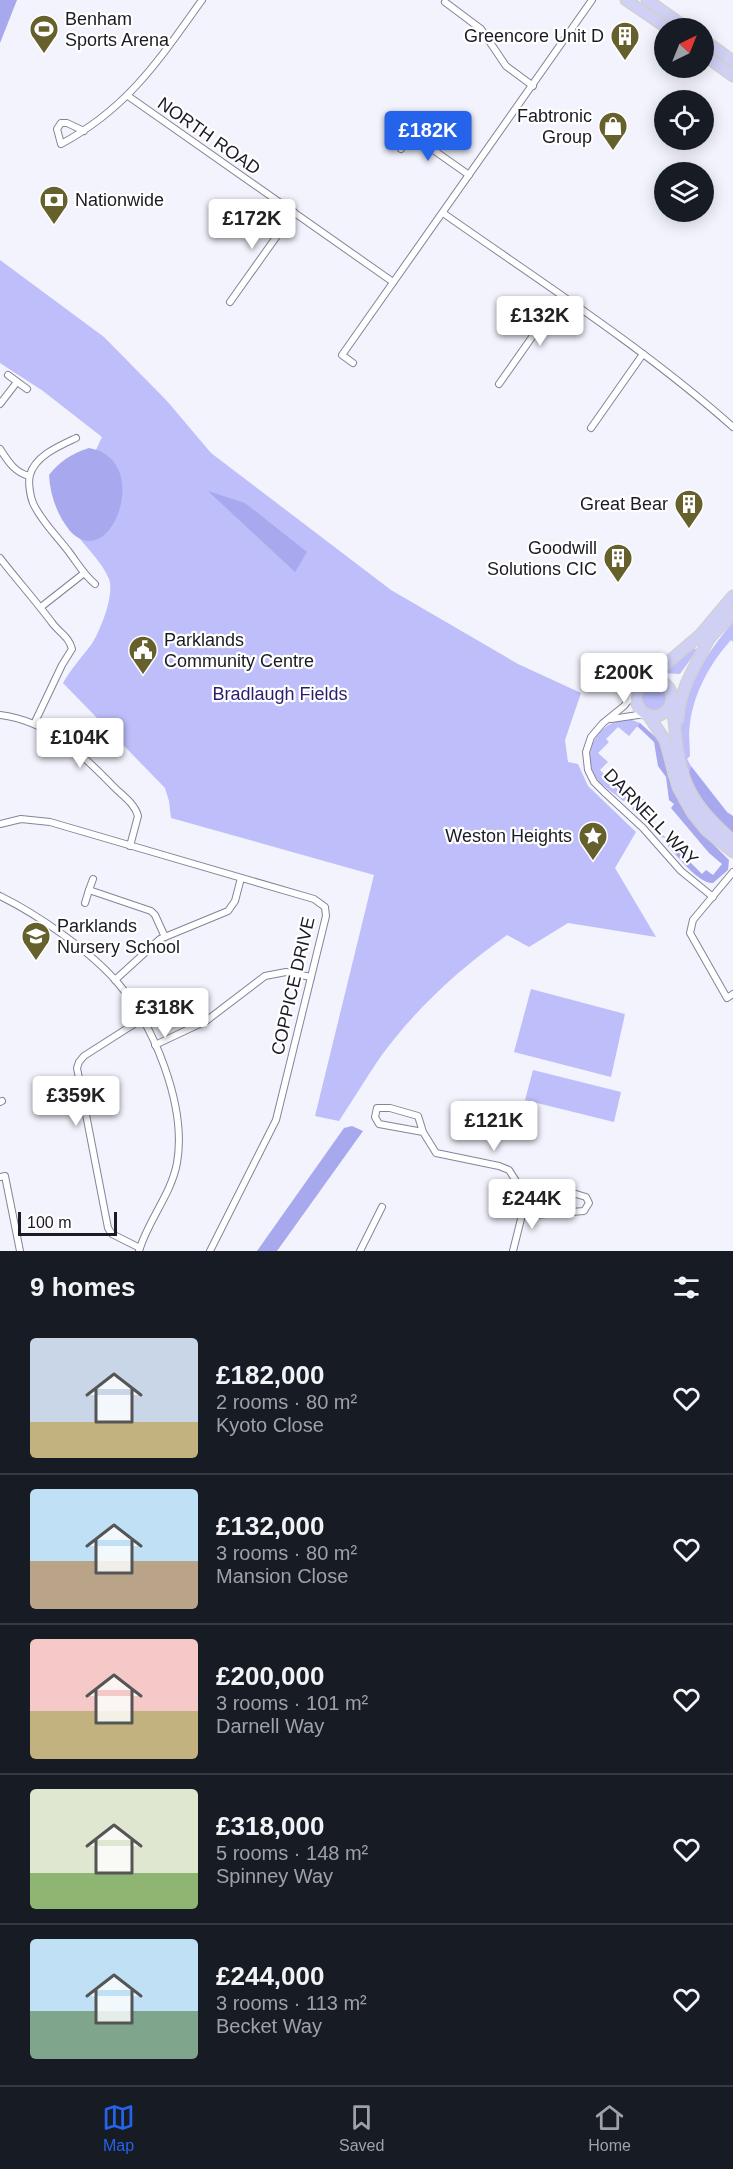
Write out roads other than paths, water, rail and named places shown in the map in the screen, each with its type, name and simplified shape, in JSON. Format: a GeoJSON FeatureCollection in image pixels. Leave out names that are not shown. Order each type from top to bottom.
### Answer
{"type":"FeatureCollection","features":[{"type":"Feature","properties":{"kind":"main road"},"geometry":{"type":"LineString","coordinates":[[626,0],[654,19]]}},
{"type":"Feature","properties":{"kind":"main road"},"geometry":{"type":"LineString","coordinates":[[647,0],[673,18]]}},
{"type":"Feature","properties":{"kind":"main road"},"geometry":{"type":"LineString","coordinates":[[714,47],[733,61]]}},
{"type":"Feature","properties":{"kind":"main road"},"geometry":{"type":"LineString","coordinates":[[714,62],[733,76]]}},
{"type":"Feature","properties":{"kind":"main road"},"geometry":{"type":"LineString","coordinates":[[733,597],[700,635],[636,691],[638,708],[647,715],[664,740],[678,787],[689,808],[706,830],[733,852]]}},
{"type":"Feature","properties":{"kind":"main road"},"geometry":{"type":"LineString","coordinates":[[647,715],[659,716],[664,713],[699,651],[733,614]]}},
{"type":"Feature","properties":{"kind":"main road"},"geometry":{"type":"LineString","coordinates":[[676,741],[680,701],[709,639]]}},
{"type":"Feature","properties":{"kind":"main road"},"geometry":{"type":"LineString","coordinates":[[646,681],[652,679],[667,685],[672,698],[682,775],[695,803],[733,841]]}},
{"type":"Feature","properties":{"kind":"street"},"geometry":{"type":"LineString","coordinates":[[84,131],[128,96],[152,69],[202,0]]}},
{"type":"Feature","properties":{"kind":"street"},"geometry":{"type":"LineString","coordinates":[[352,363],[342,355],[592,0]]}},
{"type":"Feature","properties":{"kind":"street"},"geometry":{"type":"LineString","coordinates":[[446,2],[481,29],[506,66],[533,86]]}},
{"type":"Feature","properties":{"kind":"street","name":"NORTH ROAD"},"geometry":{"type":"LineString","coordinates":[[128,96],[278,204],[294,212],[393,282]]}},
{"type":"Feature","properties":{"kind":"street"},"geometry":{"type":"LineString","coordinates":[[402,128],[469,176]]}},
{"type":"Feature","properties":{"kind":"street"},"geometry":{"type":"LineString","coordinates":[[401,149],[411,135]]}},
{"type":"Feature","properties":{"kind":"street"},"geometry":{"type":"LineString","coordinates":[[231,302],[294,212]]}},
{"type":"Feature","properties":{"kind":"street"},"geometry":{"type":"LineString","coordinates":[[443,213],[643,354],[733,427]]}},
{"type":"Feature","properties":{"kind":"street"},"geometry":{"type":"LineString","coordinates":[[499,384],[561,296]]}},
{"type":"Feature","properties":{"kind":"street"},"geometry":{"type":"LineString","coordinates":[[591,428],[643,354]]}},
{"type":"Feature","properties":{"kind":"street"},"geometry":{"type":"LineString","coordinates":[[8,375],[27,389]]}},
{"type":"Feature","properties":{"kind":"street"},"geometry":{"type":"LineString","coordinates":[[0,404],[16,382]]}},
{"type":"Feature","properties":{"kind":"street"},"geometry":{"type":"LineString","coordinates":[[76,438],[48,453],[36,464],[29,476],[33,501],[45,521],[76,561],[83,574],[95,584]]}},
{"type":"Feature","properties":{"kind":"street"},"geometry":{"type":"LineString","coordinates":[[0,448],[11,466],[21,474],[29,476]]}},
{"type":"Feature","properties":{"kind":"street"},"geometry":{"type":"LineString","coordinates":[[0,558],[54,626],[70,642],[72,649],[34,724]]}},
{"type":"Feature","properties":{"kind":"street"},"geometry":{"type":"LineString","coordinates":[[41,607],[83,574]]}},
{"type":"Feature","properties":{"kind":"street","name":"DARNELL WAY"},"geometry":{"type":"LineString","coordinates":[[636,691],[624,706],[595,731],[588,745],[586,760],[591,777],[650,835],[681,871],[713,897]]}},
{"type":"Feature","properties":{"kind":"street"},"geometry":{"type":"LineString","coordinates":[[0,715],[34,724],[58,736],[135,809],[138,816],[130,846]]}},
{"type":"Feature","properties":{"kind":"street"},"geometry":{"type":"LineString","coordinates":[[608,720],[647,715]]}},
{"type":"Feature","properties":{"kind":"street","name":"COPPICE DRIVE"},"geometry":{"type":"LineString","coordinates":[[0,824],[21,819],[35,819],[314,899],[325,907],[326,916],[276,1120],[210,1251]]}},
{"type":"Feature","properties":{"kind":"street"},"geometry":{"type":"LineString","coordinates":[[733,872],[693,920],[690,933],[727,998],[733,994]]}},
{"type":"Feature","properties":{"kind":"street"},"geometry":{"type":"LineString","coordinates":[[115,980],[156,942],[228,911],[235,901],[241,878]]}},
{"type":"Feature","properties":{"kind":"street"},"geometry":{"type":"LineString","coordinates":[[85,903],[93,879]]}},
{"type":"Feature","properties":{"kind":"street"},"geometry":{"type":"LineString","coordinates":[[89,890],[151,911],[165,937]]}},
{"type":"Feature","properties":{"kind":"street"},"geometry":{"type":"LineString","coordinates":[[0,897],[58,933],[99,964],[115,980],[142,1019],[154,1045],[173,1099],[179,1141],[173,1177],[140,1249],[112,1234],[108,1228],[77,1068],[84,1056],[142,1019]]}},
{"type":"Feature","properties":{"kind":"street"},"geometry":{"type":"LineString","coordinates":[[154,1045],[206,1021],[265,976],[286,972],[311,978]]}},
{"type":"Feature","properties":{"kind":"street"},"geometry":{"type":"LineString","coordinates":[[423,1132],[379,1124],[375,1117],[377,1108],[390,1108],[418,1116],[423,1132],[436,1153],[509,1170],[523,1192],[527,1208],[534,1215],[577,1213],[584,1210],[589,1203],[586,1197],[576,1194],[534,1204],[527,1208],[513,1251]]}},
{"type":"Feature","properties":{"kind":"street"},"geometry":{"type":"LineString","coordinates":[[3,1177],[20,1251]]}},
{"type":"Feature","properties":{"kind":"street"},"geometry":{"type":"LineString","coordinates":[[360,1251],[382,1207]]}},
{"type":"Feature","properties":{"kind":"place","name":"Benham Sports Arena"},"geometry":{"type":"Point","coordinates":[44,54]}},
{"type":"Feature","properties":{"kind":"place","name":"Greencore Unit D"},"geometry":{"type":"Point","coordinates":[625,62]}},
{"type":"Feature","properties":{"kind":"place","name":"Fabtronic Group"},"geometry":{"type":"Point","coordinates":[613,152]}},
{"type":"Feature","properties":{"kind":"place","name":"Nationwide"},"geometry":{"type":"Point","coordinates":[54,226]}},
{"type":"Feature","properties":{"kind":"place","name":"Great Bear"},"geometry":{"type":"Point","coordinates":[689,530]}},
{"type":"Feature","properties":{"kind":"place","name":"Goodwill Solutions CIC"},"geometry":{"type":"Point","coordinates":[618,584]}},
{"type":"Feature","properties":{"kind":"place","name":"Parklands Community Centre"},"geometry":{"type":"Point","coordinates":[143,676]}},
{"type":"Feature","properties":{"kind":"place","name":"Weston Heights"},"geometry":{"type":"Point","coordinates":[593,862]}},
{"type":"Feature","properties":{"kind":"place","name":"Parklands Nursery School"},"geometry":{"type":"Point","coordinates":[36,962]}},
{"type":"Feature","properties":{"kind":"park label","name":"Bradlaugh Fields"},"geometry":{"type":"Point","coordinates":[280,694]}}]}
